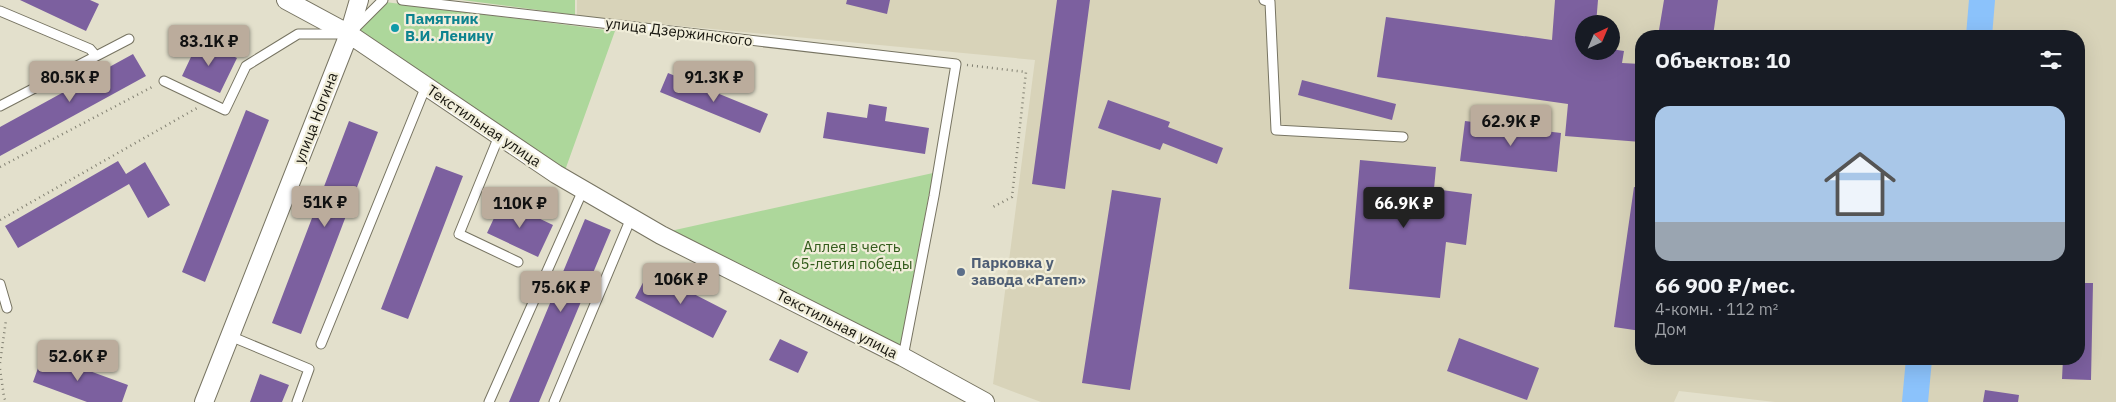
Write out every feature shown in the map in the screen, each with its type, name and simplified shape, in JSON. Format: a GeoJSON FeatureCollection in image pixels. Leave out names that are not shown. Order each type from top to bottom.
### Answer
{"type":"FeatureCollection","features":[{"type":"Feature","properties":{"kind":"street"},"geometry":{"type":"LineString","coordinates":[[286,0],[349,34]]}},
{"type":"Feature","properties":{"kind":"street","name":"улица Ногина"},"geometry":{"type":"LineString","coordinates":[[204,402],[349,34],[359,0]]}},
{"type":"Feature","properties":{"kind":"street","name":"Текстильная улица"},"geometry":{"type":"LineString","coordinates":[[349,34],[499,136],[583,190],[631,218],[903,357],[977,400]]}},
{"type":"Feature","properties":{"kind":"lane"},"geometry":{"type":"LineString","coordinates":[[164,81],[225,110],[246,66],[298,34],[349,34],[383,0]]}},
{"type":"Feature","properties":{"kind":"lane","name":"улица Дзержинского"},"geometry":{"type":"LineString","coordinates":[[402,0],[956,64]]}},
{"type":"Feature","properties":{"kind":"lane"},"geometry":{"type":"LineString","coordinates":[[1264,0],[1270,2],[1276,130],[1403,137]]}},
{"type":"Feature","properties":{"kind":"lane"},"geometry":{"type":"LineString","coordinates":[[0,11],[90,49],[96,56]]}},
{"type":"Feature","properties":{"kind":"lane"},"geometry":{"type":"LineString","coordinates":[[0,106],[129,39]]}},
{"type":"Feature","properties":{"kind":"lane"},"geometry":{"type":"LineString","coordinates":[[903,357],[934,196],[956,64]]}},
{"type":"Feature","properties":{"kind":"lane"},"geometry":{"type":"LineString","coordinates":[[321,344],[426,86]]}},
{"type":"Feature","properties":{"kind":"lane"},"geometry":{"type":"LineString","coordinates":[[499,136],[459,234],[518,262]]}},
{"type":"Feature","properties":{"kind":"lane"},"geometry":{"type":"LineString","coordinates":[[488,402],[583,190]]}},
{"type":"Feature","properties":{"kind":"lane"},"geometry":{"type":"LineString","coordinates":[[554,402],[631,218]]}},
{"type":"Feature","properties":{"kind":"lane"},"geometry":{"type":"LineString","coordinates":[[0,284],[7,308]]}},
{"type":"Feature","properties":{"kind":"lane"},"geometry":{"type":"LineString","coordinates":[[230,336],[309,369],[297,402]]}},
{"type":"Feature","properties":{"kind":"path"},"geometry":{"type":"LineString","coordinates":[[956,64],[1026,72],[1012,197],[993,207]]}},
{"type":"Feature","properties":{"kind":"path"},"geometry":{"type":"LineString","coordinates":[[0,166],[164,81]]}},
{"type":"Feature","properties":{"kind":"path"},"geometry":{"type":"LineString","coordinates":[[0,220],[208,102]]}},
{"type":"Feature","properties":{"kind":"path"},"geometry":{"type":"LineString","coordinates":[[0,363],[7,308]]}},
{"type":"Feature","properties":{"kind":"path"},"geometry":{"type":"LineString","coordinates":[[0,368],[6,402]]}},
{"type":"Feature","properties":{"kind":"shaded area"},"geometry":{"type":"Polygon","coordinates":[[[577,0],[2116,0],[2116,402],[1775,402],[1679,391],[1674,402],[1041,402],[993,384],[1035,60],[577,16],[577,0]]]}},
{"type":"Feature","properties":{"kind":"green space"},"geometry":{"type":"Polygon","coordinates":[[[462,0],[575,0],[575,15],[462,0]]]}},
{"type":"Feature","properties":{"kind":"green space"},"geometry":{"type":"Polygon","coordinates":[[[385,2],[615,31],[563,176],[346,29],[385,2]]]}},
{"type":"Feature","properties":{"kind":"green space","name":"Аллея в честь 65-летия победы"},"geometry":{"type":"Polygon","coordinates":[[[933,173],[899,352],[666,232],[933,173]]]}},
{"type":"Feature","properties":{"kind":"building"},"geometry":{"type":"Polygon","coordinates":[[[20,0],[90,0],[99,4],[86,31],[20,0]]]}},
{"type":"Feature","properties":{"kind":"building"},"geometry":{"type":"Polygon","coordinates":[[[847,0],[890,0],[887,14],[846,4],[847,0]]]}},
{"type":"Feature","properties":{"kind":"building"},"geometry":{"type":"Polygon","coordinates":[[[1057,0],[1090,0],[1065,189],[1032,184],[1057,0]]]}},
{"type":"Feature","properties":{"kind":"building"},"geometry":{"type":"Polygon","coordinates":[[[1555,0],[1598,0],[1597,15],[1575,15],[1575,60],[1620,60],[1620,50],[1624,51],[1622,63],[1635,64],[1635,142],[1565,136],[1568,104],[1377,77],[1386,17],[1552,40],[1555,0]]]}},
{"type":"Feature","properties":{"kind":"building"},"geometry":{"type":"Polygon","coordinates":[[[1664,0],[1718,0],[1714,30],[1659,30],[1664,0]]]}},
{"type":"Feature","properties":{"kind":"building"},"geometry":{"type":"Polygon","coordinates":[[[199,40],[237,58],[220,93],[182,76],[199,40]]]}},
{"type":"Feature","properties":{"kind":"building"},"geometry":{"type":"Polygon","coordinates":[[[133,54],[146,76],[0,156],[0,127],[133,54]]]}},
{"type":"Feature","properties":{"kind":"building"},"geometry":{"type":"Polygon","coordinates":[[[668,73],[768,114],[760,133],[660,92],[668,73]]]}},
{"type":"Feature","properties":{"kind":"building"},"geometry":{"type":"Polygon","coordinates":[[[1302,80],[1396,104],[1392,120],[1298,95],[1302,80]]]}},
{"type":"Feature","properties":{"kind":"building"},"geometry":{"type":"Polygon","coordinates":[[[1108,100],[1170,122],[1168,127],[1223,148],[1217,164],[1163,143],[1160,150],[1098,128],[1108,100]]]}},
{"type":"Feature","properties":{"kind":"building"},"geometry":{"type":"Polygon","coordinates":[[[869,104],[887,107],[885,121],[929,128],[925,154],[823,138],[827,112],[867,118],[869,104]]]}},
{"type":"Feature","properties":{"kind":"building"},"geometry":{"type":"Polygon","coordinates":[[[246,110],[269,120],[205,282],[182,272],[246,110]]]}},
{"type":"Feature","properties":{"kind":"building"},"geometry":{"type":"Polygon","coordinates":[[[349,121],[378,132],[301,334],[272,323],[349,121]]]}},
{"type":"Feature","properties":{"kind":"building"},"geometry":{"type":"Polygon","coordinates":[[[1465,121],[1561,133],[1557,172],[1460,161],[1465,121]]]}},
{"type":"Feature","properties":{"kind":"building"},"geometry":{"type":"Polygon","coordinates":[[[1360,160],[1436,167],[1434,189],[1472,194],[1466,245],[1446,242],[1440,298],[1349,289],[1360,160]]]}},
{"type":"Feature","properties":{"kind":"building"},"geometry":{"type":"Polygon","coordinates":[[[118,161],[126,174],[145,162],[170,205],[148,218],[129,184],[18,248],[5,226],[118,161]]]}},
{"type":"Feature","properties":{"kind":"building"},"geometry":{"type":"Polygon","coordinates":[[[436,166],[463,176],[408,319],[381,309],[436,166]]]}},
{"type":"Feature","properties":{"kind":"building"},"geometry":{"type":"Polygon","coordinates":[[[1634,187],[1635,187],[1635,330],[1614,327],[1634,187]]]}},
{"type":"Feature","properties":{"kind":"building"},"geometry":{"type":"Polygon","coordinates":[[[1112,190],[1161,198],[1130,390],[1082,383],[1112,190]]]}},
{"type":"Feature","properties":{"kind":"building"},"geometry":{"type":"Polygon","coordinates":[[[502,201],[553,225],[538,257],[487,233],[502,201]]]}},
{"type":"Feature","properties":{"kind":"building"},"geometry":{"type":"Polygon","coordinates":[[[585,219],[611,230],[539,402],[509,402],[585,219]]]}},
{"type":"Feature","properties":{"kind":"building"},"geometry":{"type":"Polygon","coordinates":[[[649,271],[727,311],[713,338],[635,298],[649,271]]]}},
{"type":"Feature","properties":{"kind":"building"},"geometry":{"type":"Polygon","coordinates":[[[2085,283],[2093,283],[2091,380],[2062,379],[2063,365],[2085,365],[2085,283]]]}},
{"type":"Feature","properties":{"kind":"building"},"geometry":{"type":"Polygon","coordinates":[[[1459,338],[1539,368],[1527,400],[1447,371],[1459,338]]]}},
{"type":"Feature","properties":{"kind":"building"},"geometry":{"type":"Polygon","coordinates":[[[780,339],[808,352],[798,373],[769,360],[780,339]]]}},
{"type":"Feature","properties":{"kind":"building"},"geometry":{"type":"Polygon","coordinates":[[[43,354],[128,385],[122,402],[87,402],[33,382],[43,354]]]}},
{"type":"Feature","properties":{"kind":"building"},"geometry":{"type":"Polygon","coordinates":[[[260,374],[289,385],[282,402],[250,402],[260,374]]]}},
{"type":"Feature","properties":{"kind":"building"},"geometry":{"type":"Polygon","coordinates":[[[1985,390],[2019,395],[2018,402],[1983,402],[1985,390]]]}},
{"type":"Feature","properties":{"kind":"waterway"},"geometry":{"type":"LineString","coordinates":[[1980,30],[1982,0]]}},
{"type":"Feature","properties":{"kind":"waterway"},"geometry":{"type":"LineString","coordinates":[[1915,402],[1918,365]]}},
{"type":"Feature","properties":{"kind":"place","name":"Памятник В.И. Ленину"},"geometry":{"type":"Point","coordinates":[395,28]}},
{"type":"Feature","properties":{"kind":"place","name":"Парковка у завода «Ратеп»"},"geometry":{"type":"Point","coordinates":[961,272]}}]}
